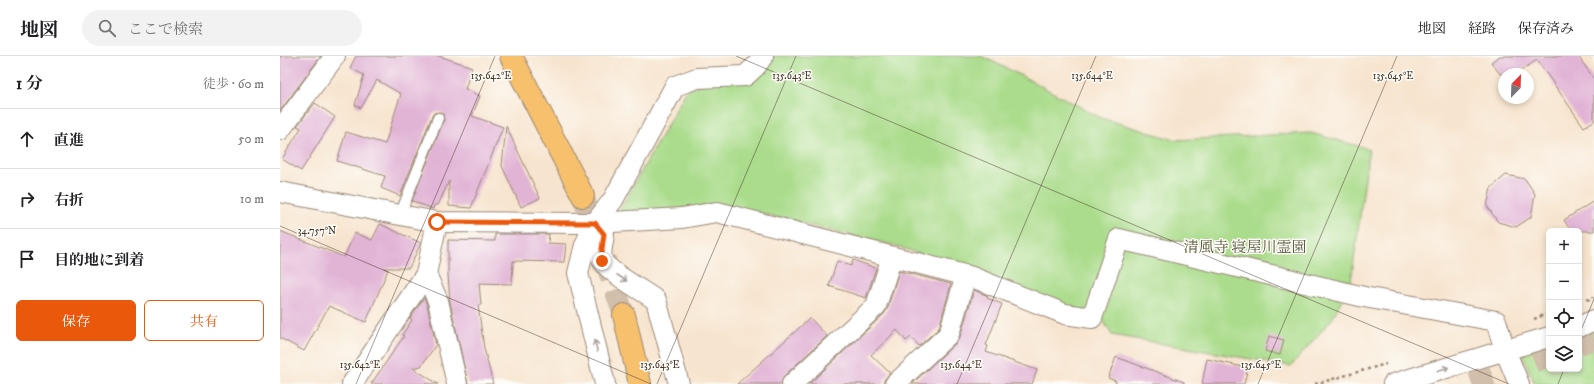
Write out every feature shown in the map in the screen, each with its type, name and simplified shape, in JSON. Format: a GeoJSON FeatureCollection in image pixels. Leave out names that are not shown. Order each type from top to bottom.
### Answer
{"type":"FeatureCollection","features":[{"type":"Feature","properties":{"kind":"main road"},"geometry":{"type":"LineString","coordinates":[[511,56],[584,196]]}},
{"type":"Feature","properties":{"kind":"main road"},"geometry":{"type":"LineString","coordinates":[[624,316],[640,384]]}},
{"type":"Feature","properties":{"kind":"street"},"geometry":{"type":"LineString","coordinates":[[280,130],[335,56]]}},
{"type":"Feature","properties":{"kind":"street"},"geometry":{"type":"LineString","coordinates":[[605,384],[578,273],[585,245],[595,223],[613,200],[675,86],[697,78],[745,76],[756,66],[763,56]]}},
{"type":"Feature","properties":{"kind":"street"},"geometry":{"type":"LineString","coordinates":[[280,192],[437,222],[595,223],[682,218],[717,212],[966,276],[1065,314],[1092,318],[1119,239],[1364,297],[1496,321],[1505,350],[1519,384]]}},
{"type":"Feature","properties":{"kind":"street"},"geometry":{"type":"LineString","coordinates":[[352,384],[426,274],[437,222]]}},
{"type":"Feature","properties":{"kind":"street"},"geometry":{"type":"LineString","coordinates":[[595,223],[604,234],[602,261],[613,272],[656,300],[679,384]]}},
{"type":"Feature","properties":{"kind":"street"},"geometry":{"type":"LineString","coordinates":[[792,384],[876,306],[892,257]]}},
{"type":"Feature","properties":{"kind":"street"},"geometry":{"type":"LineString","coordinates":[[426,274],[438,301],[457,384]]}},
{"type":"Feature","properties":{"kind":"street"},"geometry":{"type":"LineString","coordinates":[[895,384],[949,334],[966,276]]}},
{"type":"Feature","properties":{"kind":"street"},"geometry":{"type":"LineString","coordinates":[[1582,325],[1594,320]]}},
{"type":"Feature","properties":{"kind":"street"},"geometry":{"type":"LineString","coordinates":[[1393,384],[1546,338]]}},
{"type":"Feature","properties":{"kind":"lane"},"geometry":{"type":"LineString","coordinates":[[400,215],[438,118]]}},
{"type":"Feature","properties":{"kind":"green space","name":"清風寺 寝屋川霊園"},"geometry":{"type":"Polygon","coordinates":[[[769,56],[981,56],[1101,118],[1175,140],[1311,133],[1369,149],[1351,282],[1332,319],[1291,366],[1112,335],[1102,319],[897,246],[721,204],[661,211],[618,213],[687,90],[769,56]]]}},
{"type":"Feature","properties":{"kind":"green space"},"geometry":{"type":"Polygon","coordinates":[[[1594,326],[1594,384],[1535,384],[1522,354],[1546,344],[1546,372],[1582,372],[1582,331],[1594,326]]]}},
{"type":"Feature","properties":{"kind":"building"},"geometry":{"type":"Polygon","coordinates":[[[280,56],[321,56],[280,111],[280,56]]]}},
{"type":"Feature","properties":{"kind":"building"},"geometry":{"type":"Polygon","coordinates":[[[356,56],[439,56],[472,67],[465,89],[480,96],[472,116],[503,127],[471,208],[449,206],[449,181],[438,205],[434,205],[433,209],[412,201],[444,120],[443,114],[440,112],[434,113],[432,116],[400,196],[381,188],[385,176],[337,161],[346,132],[385,144],[401,94],[377,80],[361,108],[355,105],[364,75],[350,68],[356,56]]]}},
{"type":"Feature","properties":{"kind":"building"},"geometry":{"type":"Polygon","coordinates":[[[1500,56],[1578,56],[1594,79],[1594,121],[1584,127],[1537,60],[1525,68],[1498,68],[1498,71],[1491,62],[1500,56]]]}},
{"type":"Feature","properties":{"kind":"building"},"geometry":{"type":"Polygon","coordinates":[[[315,103],[335,117],[301,171],[282,159],[301,128],[297,126],[315,103]]]}},
{"type":"Feature","properties":{"kind":"building"},"geometry":{"type":"Polygon","coordinates":[[[506,126],[540,198],[521,207],[502,166],[506,126]]]}},
{"type":"Feature","properties":{"kind":"building"},"geometry":{"type":"Polygon","coordinates":[[[1506,175],[1525,179],[1535,194],[1531,217],[1516,227],[1498,222],[1487,206],[1491,188],[1506,175]]]}},
{"type":"Feature","properties":{"kind":"building"},"geometry":{"type":"Polygon","coordinates":[[[1594,201],[1594,231],[1582,231],[1582,228],[1569,228],[1564,220],[1594,201]]]}},
{"type":"Feature","properties":{"kind":"building"},"geometry":{"type":"Polygon","coordinates":[[[380,224],[421,243],[409,268],[384,268],[388,270],[366,322],[329,306],[304,351],[280,338],[280,231],[344,257],[355,233],[372,240],[380,224]]]}},
{"type":"Feature","properties":{"kind":"building"},"geometry":{"type":"Polygon","coordinates":[[[495,234],[549,234],[548,243],[566,244],[564,262],[513,261],[512,284],[479,283],[481,305],[478,305],[484,348],[493,384],[468,384],[450,302],[448,240],[495,241],[495,234]]]}},
{"type":"Feature","properties":{"kind":"building"},"geometry":{"type":"Polygon","coordinates":[[[853,260],[876,268],[866,298],[829,286],[837,261],[851,266],[853,260]]]}},
{"type":"Feature","properties":{"kind":"building"},"geometry":{"type":"Polygon","coordinates":[[[899,271],[951,284],[939,328],[919,346],[911,337],[906,341],[897,330],[871,355],[890,373],[884,380],[884,384],[809,384],[884,314],[889,306],[899,271]]]}},
{"type":"Feature","properties":{"kind":"building"},"geometry":{"type":"Polygon","coordinates":[[[974,290],[988,296],[987,298],[1002,304],[986,345],[988,346],[986,352],[1037,370],[1032,384],[912,384],[957,342],[960,337],[974,290]]]}},
{"type":"Feature","properties":{"kind":"building"},"geometry":{"type":"Polygon","coordinates":[[[424,298],[436,345],[421,366],[413,368],[438,384],[371,384],[404,336],[402,335],[412,320],[410,318],[424,298]]]}},
{"type":"Feature","properties":{"kind":"building"},"geometry":{"type":"Polygon","coordinates":[[[810,318],[827,336],[784,376],[781,384],[737,384],[810,318]]]}},
{"type":"Feature","properties":{"kind":"building"},"geometry":{"type":"Polygon","coordinates":[[[1269,336],[1284,340],[1280,355],[1265,351],[1269,336]]]}},
{"type":"Feature","properties":{"kind":"building"},"geometry":{"type":"Polygon","coordinates":[[[1116,357],[1184,382],[1184,384],[1115,384],[1116,381],[1108,378],[1116,357]]]}},
{"type":"Feature","properties":{"kind":"building"},"geometry":{"type":"Polygon","coordinates":[[[1207,359],[1248,368],[1244,384],[1202,384],[1207,359]]]}},
{"type":"Feature","properties":{"kind":"tunnel"},"geometry":{"type":"LineString","coordinates":[[583,196],[624,315]]}},
{"type":"Feature","properties":{"kind":"tunnel"},"geometry":{"type":"LineString","coordinates":[[1582,343],[1594,339]]}},
{"type":"Feature","properties":{"kind":"tunnel"},"geometry":{"type":"LineString","coordinates":[[1472,384],[1546,357]]}},
{"type":"Feature","properties":{"kind":"route"},"geometry":{"type":"LineString","coordinates":[[437,222],[595,223],[604,234],[602,261]]}}]}
